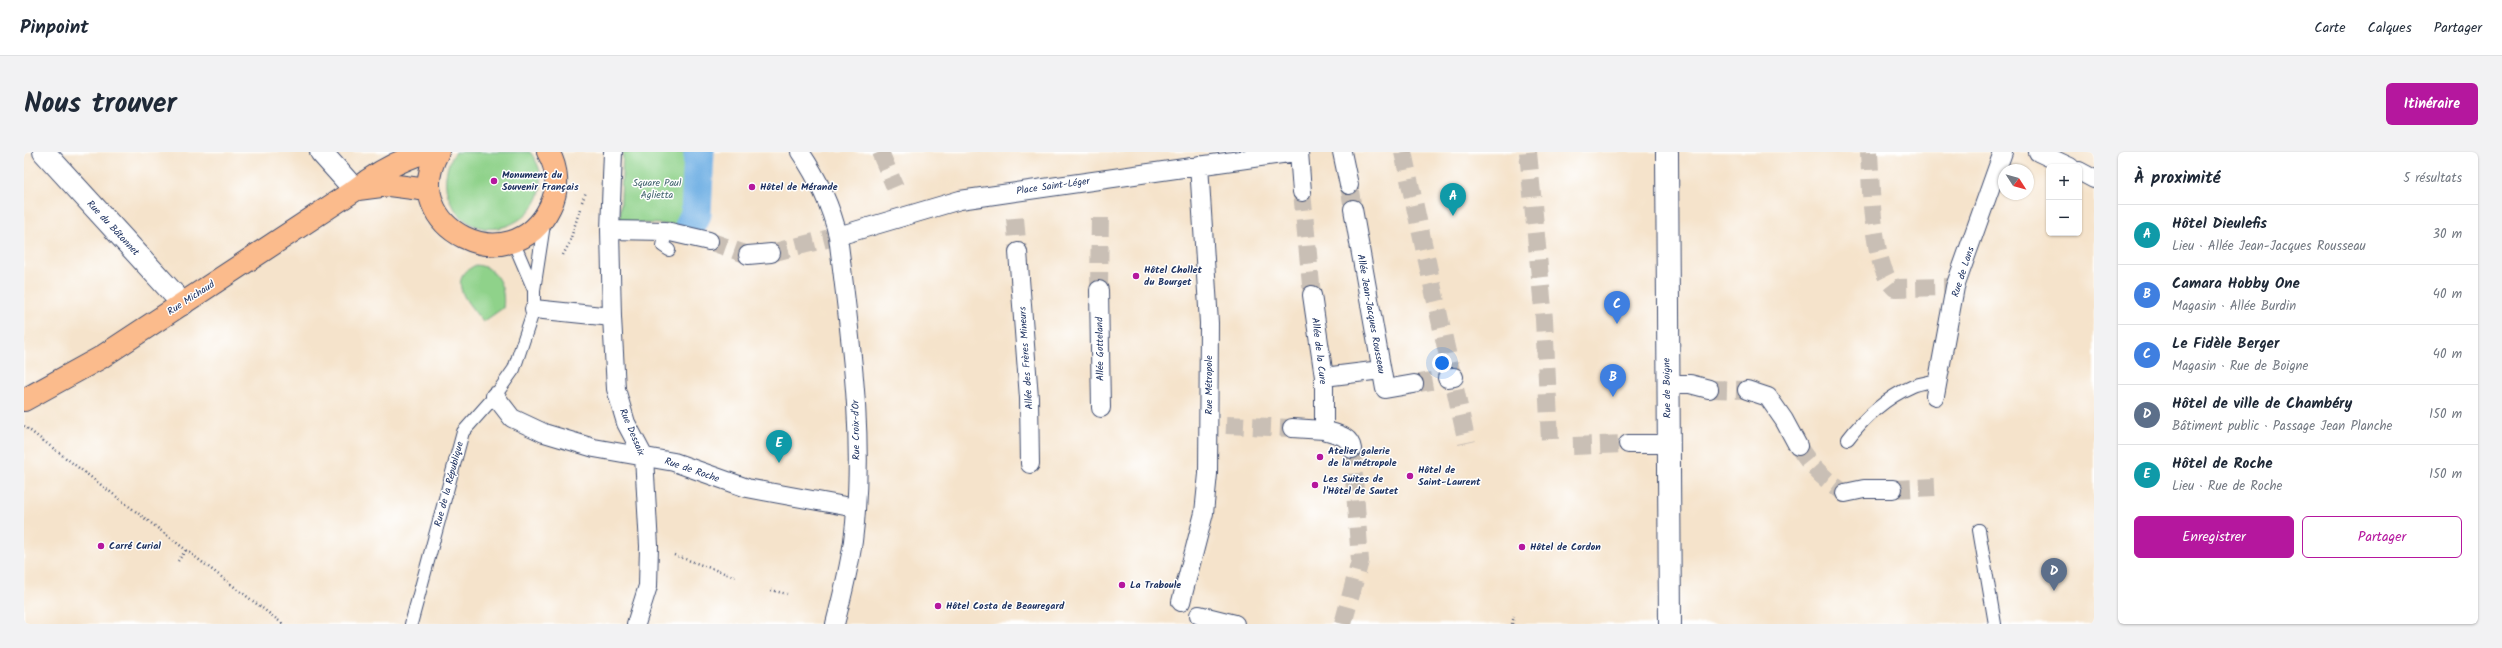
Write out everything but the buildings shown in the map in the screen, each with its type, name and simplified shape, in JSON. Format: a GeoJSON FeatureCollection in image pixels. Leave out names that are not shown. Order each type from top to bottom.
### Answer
{"type":"FeatureCollection","features":[{"type":"Feature","properties":{"kind":"main road","name":"Rue Michaud"},"geometry":{"type":"LineString","coordinates":[[24,400],[100,358],[355,190],[374,174],[411,157],[426,152]]}},
{"type":"Feature","properties":{"kind":"main road"},"geometry":{"type":"LineString","coordinates":[[438,152],[429,175],[428,190],[432,204],[439,216],[459,236],[484,245],[513,242],[536,229],[546,217],[557,187],[557,174],[548,152]]}},
{"type":"Feature","properties":{"kind":"main road","name":"Rue Michaud"},"geometry":{"type":"LineString","coordinates":[[355,190],[389,185],[428,190]]}},
{"type":"Feature","properties":{"kind":"street","name":"Rue du Bâtonnet"},"geometry":{"type":"LineString","coordinates":[[44,152],[183,304]]}},
{"type":"Feature","properties":{"kind":"street"},"geometry":{"type":"LineString","coordinates":[[321,152],[355,190]]}},
{"type":"Feature","properties":{"kind":"street","name":"Rue Dessaix"},"geometry":{"type":"LineString","coordinates":[[613,152],[610,230],[612,317],[616,389],[626,423],[644,457],[649,546],[648,586],[636,624]]}},
{"type":"Feature","properties":{"kind":"street","name":"Rue Croix-d'Or"},"geometry":{"type":"LineString","coordinates":[[800,152],[832,213],[838,236],[856,396],[856,508],[848,571],[835,624]]}},
{"type":"Feature","properties":{"kind":"street"},"geometry":{"type":"LineString","coordinates":[[1298,152],[1302,192]]}},
{"type":"Feature","properties":{"kind":"street","name":"Place Saint-Léger"},"geometry":{"type":"LineString","coordinates":[[838,236],[960,200],[1199,166],[1273,153],[1298,152]]}},
{"type":"Feature","properties":{"kind":"street"},"geometry":{"type":"LineString","coordinates":[[1342,152],[1349,185]]}},
{"type":"Feature","properties":{"kind":"street","name":"Rue de Boigne"},"geometry":{"type":"LineString","coordinates":[[1667,152],[1667,384],[1670,624]]}},
{"type":"Feature","properties":{"kind":"street","name":"Rue de Lans"},"geometry":{"type":"LineString","coordinates":[[1937,388],[1955,287],[2003,152]]}},
{"type":"Feature","properties":{"kind":"street"},"geometry":{"type":"LineString","coordinates":[[2038,152],[2064,164]]}},
{"type":"Feature","properties":{"kind":"street","name":"Rue Métropole"},"geometry":{"type":"LineString","coordinates":[[1181,602],[1204,513],[1217,424],[1199,166]]}},
{"type":"Feature","properties":{"kind":"street"},"geometry":{"type":"LineString","coordinates":[[2082,173],[2094,179]]}},
{"type":"Feature","properties":{"kind":"street","name":"Allée Jean-Jacques Rousseau"},"geometry":{"type":"LineString","coordinates":[[1353,209],[1384,389],[1414,384]]}},
{"type":"Feature","properties":{"kind":"street"},"geometry":{"type":"LineString","coordinates":[[610,230],[666,231],[709,242]]}},
{"type":"Feature","properties":{"kind":"street","name":"Allée des Frères Mineurs"},"geometry":{"type":"LineString","coordinates":[[1018,252],[1029,398],[1030,464]]}},
{"type":"Feature","properties":{"kind":"street"},"geometry":{"type":"LineString","coordinates":[[748,255],[771,253]]}},
{"type":"Feature","properties":{"kind":"street","name":"Allée Gotteland"},"geometry":{"type":"LineString","coordinates":[[1099,290],[1101,408]]}},
{"type":"Feature","properties":{"kind":"street","name":"Allée de la Cure"},"geometry":{"type":"LineString","coordinates":[[1312,295],[1324,377],[1324,430]]}},
{"type":"Feature","properties":{"kind":"street"},"geometry":{"type":"LineString","coordinates":[[534,309],[612,317]]}},
{"type":"Feature","properties":{"kind":"street"},"geometry":{"type":"LineString","coordinates":[[1324,377],[1381,370]]}},
{"type":"Feature","properties":{"kind":"street"},"geometry":{"type":"LineString","coordinates":[[1667,384],[1690,384],[1709,389]]}},
{"type":"Feature","properties":{"kind":"street"},"geometry":{"type":"LineString","coordinates":[[1747,390],[1768,398],[1784,420],[1798,446]]}},
{"type":"Feature","properties":{"kind":"street","name":"Rue de Roche"},"geometry":{"type":"LineString","coordinates":[[495,396],[512,418],[544,433],[594,448],[674,462],[747,488],[856,508]]}},
{"type":"Feature","properties":{"kind":"street"},"geometry":{"type":"LineString","coordinates":[[1292,428],[1324,430],[1345,436],[1352,444],[1352,449]]}},
{"type":"Feature","properties":{"kind":"street"},"geometry":{"type":"LineString","coordinates":[[1628,444],[1668,444]]}},
{"type":"Feature","properties":{"kind":"street"},"geometry":{"type":"LineString","coordinates":[[1845,493],[1864,489],[1894,489]]}},
{"type":"Feature","properties":{"kind":"street"},"geometry":{"type":"LineString","coordinates":[[1199,615],[1235,624]]}},
{"type":"Feature","properties":{"kind":"lane","name":"Rue de la République"},"geometry":{"type":"LineString","coordinates":[[411,624],[463,432],[495,396],[514,369],[534,309],[534,290],[546,217]]}},
{"type":"Feature","properties":{"kind":"lane"},"geometry":{"type":"LineString","coordinates":[[666,231],[663,246],[669,250]]}},
{"type":"Feature","properties":{"kind":"lane","name":"Rue de la République"},"geometry":{"type":"LineString","coordinates":[[513,242],[534,290]]}},
{"type":"Feature","properties":{"kind":"lane"},"geometry":{"type":"LineString","coordinates":[[1848,439],[1858,425],[1889,400],[1911,387],[1937,388]]}},
{"type":"Feature","properties":{"kind":"lane"},"geometry":{"type":"LineString","coordinates":[[1979,530],[1995,624]]}},
{"type":"Feature","properties":{"kind":"path"},"geometry":{"type":"LineString","coordinates":[[24,426],[283,624]]}},
{"type":"Feature","properties":{"kind":"path"},"geometry":{"type":"LineString","coordinates":[[649,546],[738,578]]}},
{"type":"Feature","properties":{"kind":"path"},"geometry":{"type":"LineString","coordinates":[[178,561],[186,550]]}},
{"type":"Feature","properties":{"kind":"path"},"geometry":{"type":"LineString","coordinates":[[771,590],[787,594]]}},
{"type":"Feature","properties":{"kind":"path"},"geometry":{"type":"LineString","coordinates":[[1512,624],[1514,616]]}},
{"type":"Feature","properties":{"kind":"green space"},"geometry":{"type":"Polygon","coordinates":[[[456,152],[530,152],[540,173],[540,192],[531,209],[516,222],[498,228],[479,227],[461,217],[446,191],[446,173],[456,152]]]}},
{"type":"Feature","properties":{"kind":"green space","name":"Square Paul Aglietta"},"geometry":{"type":"Polygon","coordinates":[[[623,152],[694,152],[690,213],[683,225],[620,222],[623,152]]]}},
{"type":"Feature","properties":{"kind":"green space"},"geometry":{"type":"Polygon","coordinates":[[[476,265],[484,267],[495,274],[502,287],[504,301],[503,308],[483,322],[466,300],[460,285],[462,278],[467,271],[476,265]]]}},
{"type":"Feature","properties":{"kind":"waterway"},"geometry":{"type":"LineString","coordinates":[[690,226],[696,214],[699,152]]}},
{"type":"Feature","properties":{"kind":"tunnel"},"geometry":{"type":"LineString","coordinates":[[880,152],[895,187]]}},
{"type":"Feature","properties":{"kind":"tunnel"},"geometry":{"type":"LineString","coordinates":[[1403,152],[1467,443]]}},
{"type":"Feature","properties":{"kind":"tunnel"},"geometry":{"type":"LineString","coordinates":[[1528,152],[1544,319],[1550,441]]}},
{"type":"Feature","properties":{"kind":"tunnel"},"geometry":{"type":"LineString","coordinates":[[1869,152],[1874,224],[1881,263],[1887,278],[1895,288],[1955,287]]}},
{"type":"Feature","properties":{"kind":"tunnel"},"geometry":{"type":"LineString","coordinates":[[1349,185],[1353,209]]}},
{"type":"Feature","properties":{"kind":"tunnel"},"geometry":{"type":"LineString","coordinates":[[1302,192],[1312,295]]}},
{"type":"Feature","properties":{"kind":"tunnel"},"geometry":{"type":"LineString","coordinates":[[1099,290],[1100,213]]}},
{"type":"Feature","properties":{"kind":"tunnel"},"geometry":{"type":"LineString","coordinates":[[1015,218],[1018,252]]}},
{"type":"Feature","properties":{"kind":"tunnel"},"geometry":{"type":"LineString","coordinates":[[771,253],[838,236]]}},
{"type":"Feature","properties":{"kind":"tunnel"},"geometry":{"type":"LineString","coordinates":[[709,241],[748,255]]}},
{"type":"Feature","properties":{"kind":"tunnel"},"geometry":{"type":"LineString","coordinates":[[1414,384],[1447,378]]}},
{"type":"Feature","properties":{"kind":"tunnel"},"geometry":{"type":"LineString","coordinates":[[1709,389],[1747,390]]}},
{"type":"Feature","properties":{"kind":"tunnel"},"geometry":{"type":"LineString","coordinates":[[1226,425],[1292,428]]}},
{"type":"Feature","properties":{"kind":"tunnel"},"geometry":{"type":"LineString","coordinates":[[1573,446],[1628,444]]}},
{"type":"Feature","properties":{"kind":"tunnel"},"geometry":{"type":"LineString","coordinates":[[1798,446],[1819,472],[1845,493]]}},
{"type":"Feature","properties":{"kind":"tunnel"},"geometry":{"type":"LineString","coordinates":[[1343,624],[1360,561],[1352,449]]}},
{"type":"Feature","properties":{"kind":"tunnel"},"geometry":{"type":"LineString","coordinates":[[1893,489],[1935,487]]}},
{"type":"Feature","properties":{"kind":"place","name":"Monument du Souvenir Français"},"geometry":{"type":"Point","coordinates":[494,181]}},
{"type":"Feature","properties":{"kind":"place","name":"Hôtel de Mérande"},"geometry":{"type":"Point","coordinates":[752,187]}},
{"type":"Feature","properties":{"kind":"place","name":"Hôtel Dieulefis"},"geometry":{"type":"Point","coordinates":[1453,216]}},
{"type":"Feature","properties":{"kind":"place","name":"Hôtel Chollet du Bourget"},"geometry":{"type":"Point","coordinates":[1136,276]}},
{"type":"Feature","properties":{"kind":"place","name":"Le Fidèle Berger"},"geometry":{"type":"Point","coordinates":[1617,324]}},
{"type":"Feature","properties":{"kind":"place","name":"Camara Hobby One"},"geometry":{"type":"Point","coordinates":[1613,397]}},
{"type":"Feature","properties":{"kind":"place","name":"Atelier galerie de la métropole"},"geometry":{"type":"Point","coordinates":[1320,457]}},
{"type":"Feature","properties":{"kind":"place","name":"Hôtel de Roche"},"geometry":{"type":"Point","coordinates":[779,463]}},
{"type":"Feature","properties":{"kind":"place","name":"Hôtel de Saint-Laurent"},"geometry":{"type":"Point","coordinates":[1410,476]}},
{"type":"Feature","properties":{"kind":"place","name":"Les Suites de l'Hôtel de Sautet"},"geometry":{"type":"Point","coordinates":[1315,485]}},
{"type":"Feature","properties":{"kind":"place","name":"Carré Curial"},"geometry":{"type":"Point","coordinates":[101,546]}},
{"type":"Feature","properties":{"kind":"place","name":"Hôtel de Cordon"},"geometry":{"type":"Point","coordinates":[1522,547]}},
{"type":"Feature","properties":{"kind":"place","name":"La Traboule"},"geometry":{"type":"Point","coordinates":[1122,585]}},
{"type":"Feature","properties":{"kind":"place","name":"Hôtel de ville de Chambéry"},"geometry":{"type":"Point","coordinates":[2054,591]}},
{"type":"Feature","properties":{"kind":"place","name":"Hôtel Costa de Beauregard"},"geometry":{"type":"Point","coordinates":[938,606]}}]}
